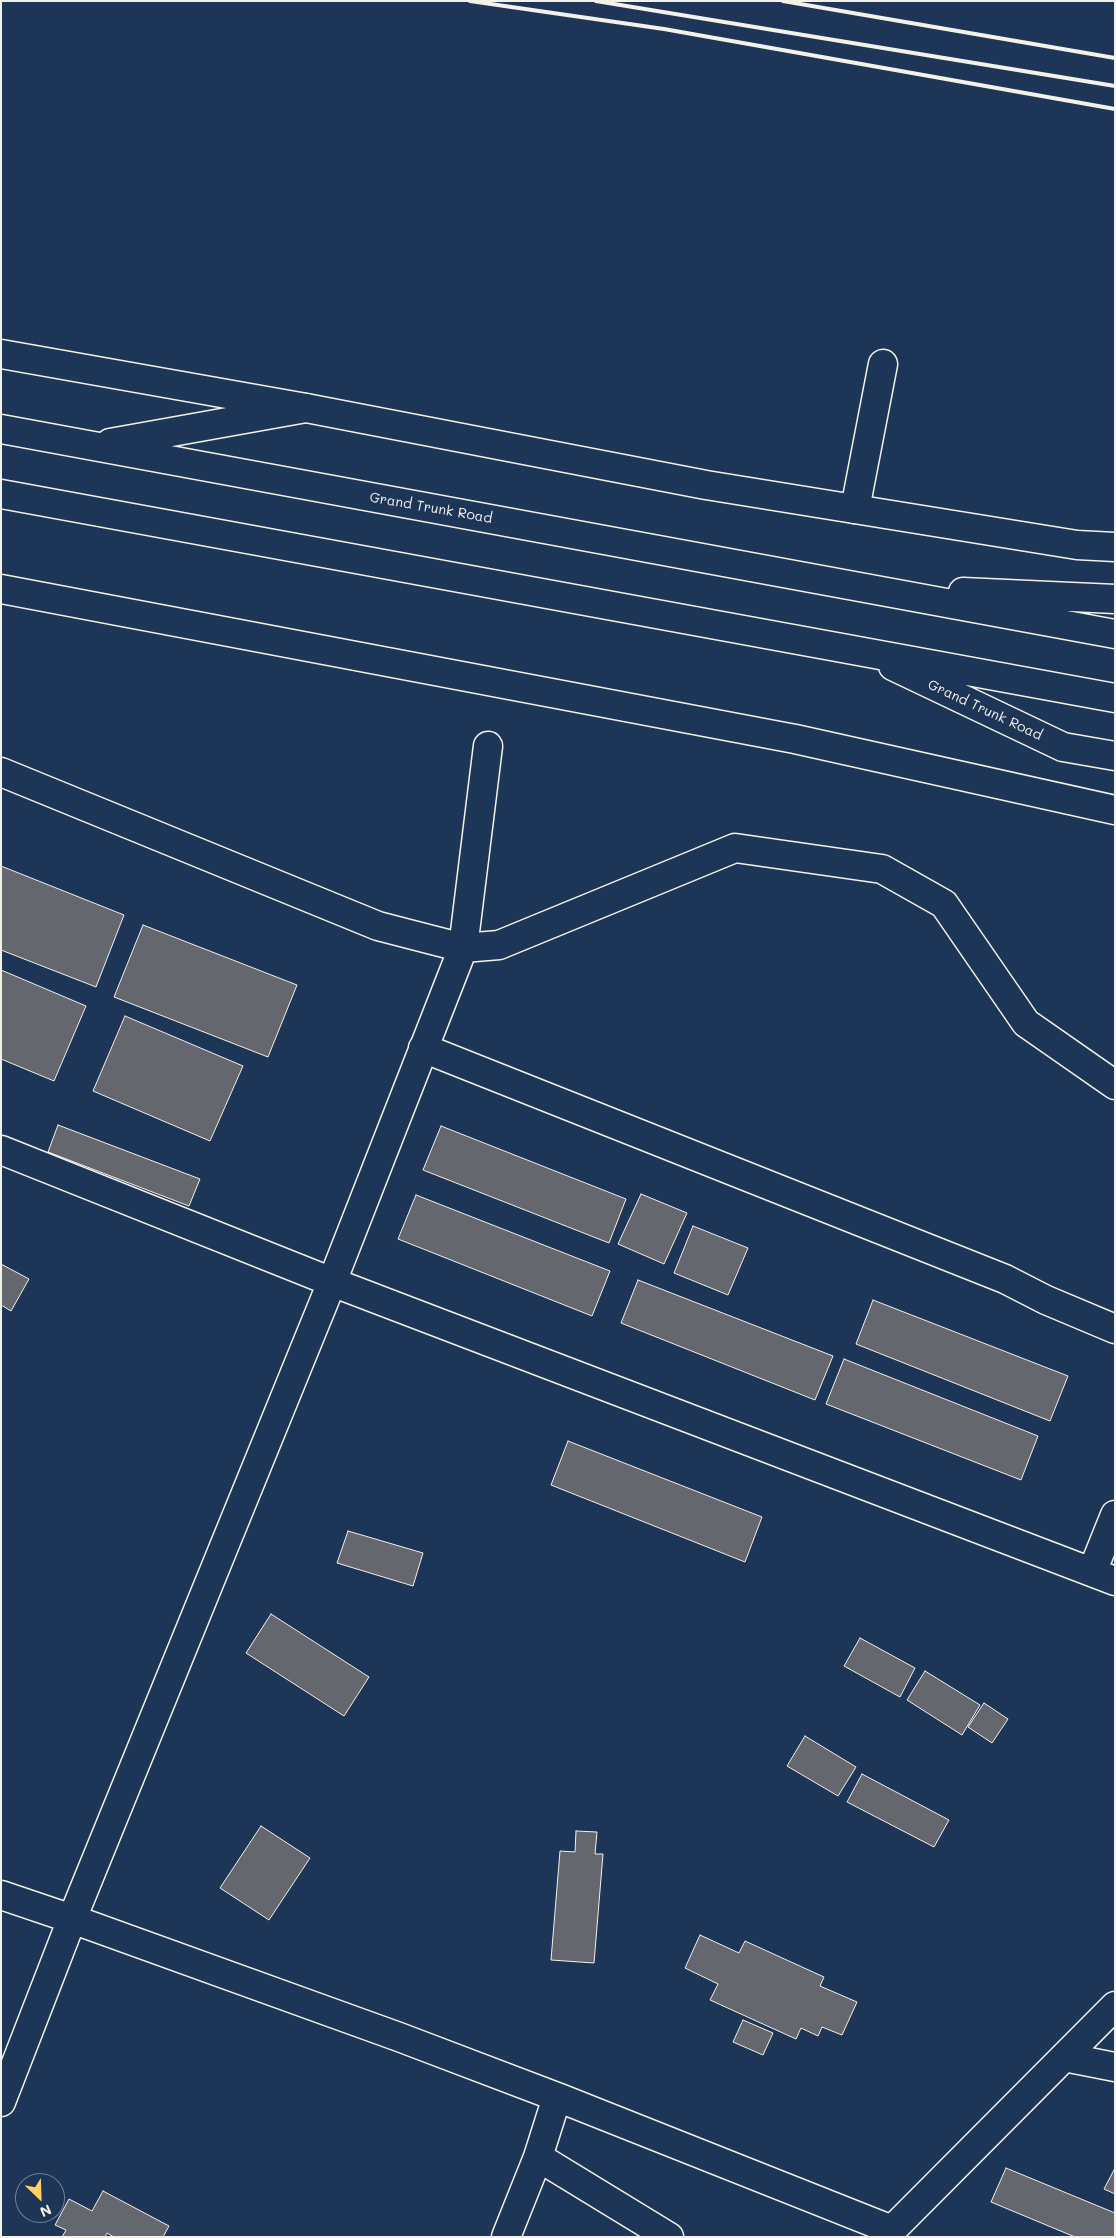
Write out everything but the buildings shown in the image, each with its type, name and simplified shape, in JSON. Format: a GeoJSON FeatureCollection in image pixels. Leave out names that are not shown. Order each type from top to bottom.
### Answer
{"type":"FeatureCollection","features":[{"type":"Feature","properties":{"kind":"main road"},"geometry":{"type":"LineString","coordinates":[[1,354],[306,408],[706,485],[1077,546],[1115,547]]}},
{"type":"Feature","properties":{"kind":"main road"},"geometry":{"type":"LineString","coordinates":[[855,509],[883,364]]}},
{"type":"Feature","properties":{"kind":"main road"},"geometry":{"type":"LineString","coordinates":[[93,446],[306,408]]}},
{"type":"Feature","properties":{"kind":"main road","name":"Grand Trunk Road"},"geometry":{"type":"LineString","coordinates":[[1,429],[1115,634]]}},
{"type":"Feature","properties":{"kind":"main road","name":"Grand Trunk Road"},"geometry":{"type":"LineString","coordinates":[[1,494],[1115,698]]}},
{"type":"Feature","properties":{"kind":"main road","name":"Grand Trunk Road"},"geometry":{"type":"LineString","coordinates":[[862,588],[1115,599]]}},
{"type":"Feature","properties":{"kind":"main road"},"geometry":{"type":"LineString","coordinates":[[1,589],[795,738],[1115,810]]}},
{"type":"Feature","properties":{"kind":"main road","name":"Grand Trunk Road"},"geometry":{"type":"LineString","coordinates":[[860,650],[1063,747],[1115,756]]}},
{"type":"Feature","properties":{"kind":"main road"},"geometry":{"type":"LineString","coordinates":[[1,2102],[72,1919],[332,1282],[463,948],[488,746]]}},
{"type":"Feature","properties":{"kind":"main road"},"geometry":{"type":"LineString","coordinates":[[1,772],[378,926],[463,948],[499,945],[735,848],[882,869],[944,904],[1026,1023],[1115,1085]]}},
{"type":"Feature","properties":{"kind":"main road"},"geometry":{"type":"LineString","coordinates":[[423,1048],[1005,1279],[1046,1300],[1115,1329]]}},
{"type":"Feature","properties":{"kind":"main road"},"geometry":{"type":"LineString","coordinates":[[1,1150],[332,1282],[1103,1576],[1115,1515]]}},
{"type":"Feature","properties":{"kind":"main road"},"geometry":{"type":"LineString","coordinates":[[1,1896],[72,1919],[399,2037],[557,2098],[892,2233],[1115,2006]]}},
{"type":"Feature","properties":{"kind":"main road"},"geometry":{"type":"LineString","coordinates":[[1064,2057],[1115,2067]]}},
{"type":"Feature","properties":{"kind":"main road"},"geometry":{"type":"LineString","coordinates":[[506,2237],[538,2157],[557,2098]]}},
{"type":"Feature","properties":{"kind":"main road"},"geometry":{"type":"LineString","coordinates":[[538,2157],[669,2237]]}},
{"type":"Feature","properties":{"kind":"railway"},"geometry":{"type":"LineString","coordinates":[[470,1],[664,29],[1115,109]]}},
{"type":"Feature","properties":{"kind":"railway"},"geometry":{"type":"LineString","coordinates":[[596,1],[1115,86]]}},
{"type":"Feature","properties":{"kind":"railway"},"geometry":{"type":"LineString","coordinates":[[783,1],[1115,58]]}}]}
